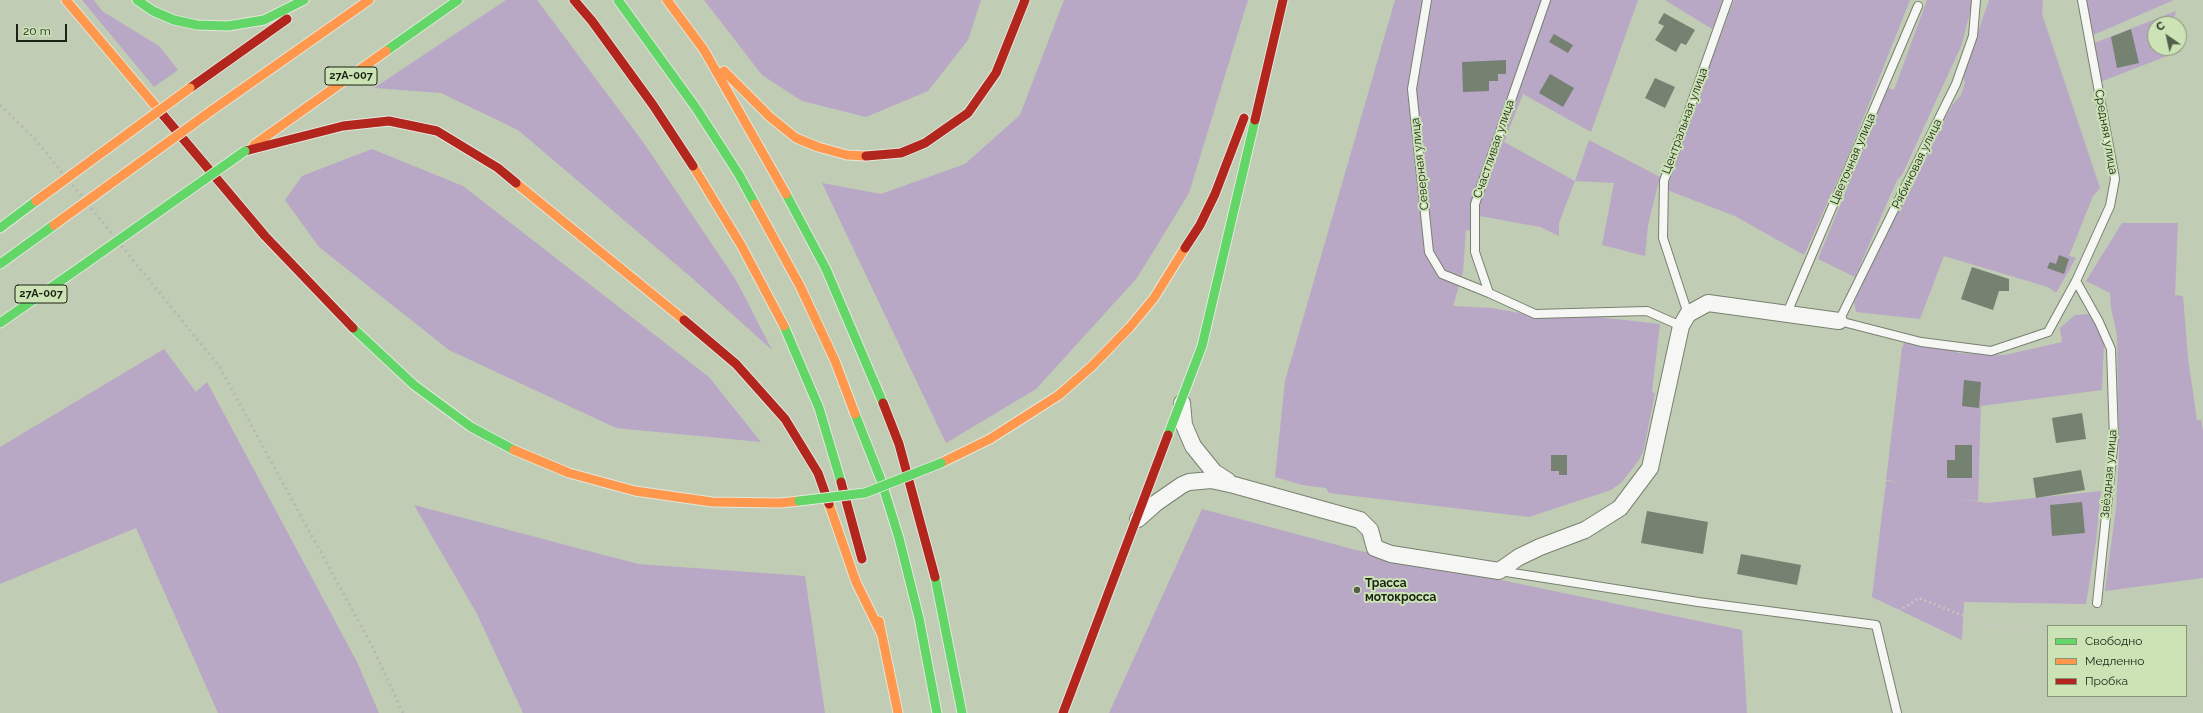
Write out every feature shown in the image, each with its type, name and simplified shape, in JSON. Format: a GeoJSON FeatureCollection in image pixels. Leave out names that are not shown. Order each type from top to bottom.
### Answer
{"type":"FeatureCollection","features":[{"type":"Feature","properties":{"kind":"highway"},"geometry":{"type":"LineString","coordinates":[[66,0],[265,236],[371,347],[414,385],[471,427],[521,454],[569,473],[635,491],[712,502],[780,503],[818,500],[865,493],[941,463],[990,439],[1059,395],[1091,367],[1130,327],[1154,298],[1182,257],[1209,206],[1270,51]]}},
{"type":"Feature","properties":{"kind":"highway"},"geometry":{"type":"LineString","coordinates":[[137,0],[153,11],[174,20],[197,25],[228,26],[264,20],[304,0]]}},
{"type":"Feature","properties":{"kind":"highway"},"geometry":{"type":"LineString","coordinates":[[0,228],[190,88],[314,0]]}},
{"type":"Feature","properties":{"kind":"highway"},"geometry":{"type":"LineString","coordinates":[[0,264],[211,111],[369,0]]}},
{"type":"Feature","properties":{"kind":"highway","name":"27А-007"},"geometry":{"type":"LineString","coordinates":[[0,323],[458,0]]}},
{"type":"Feature","properties":{"kind":"highway"},"geometry":{"type":"LineString","coordinates":[[574,0],[592,21],[653,105],[690,161],[741,245],[778,312],[819,408],[833,451],[864,566]]}},
{"type":"Feature","properties":{"kind":"highway"},"geometry":{"type":"LineString","coordinates":[[618,0],[687,95],[738,173],[800,286],[835,361],[881,480],[899,538],[919,618],[937,713]]}},
{"type":"Feature","properties":{"kind":"highway"},"geometry":{"type":"LineString","coordinates":[[667,0],[704,50],[826,269],[875,381],[899,444],[935,576],[962,713]]}},
{"type":"Feature","properties":{"kind":"highway"},"geometry":{"type":"LineString","coordinates":[[704,50],[770,117],[796,138],[818,147],[847,155],[875,157],[888,155],[901,152],[925,142],[949,128],[968,113],[996,73],[1025,0]]}},
{"type":"Feature","properties":{"kind":"highway"},"geometry":{"type":"LineString","coordinates":[[1063,713],[1202,346],[1283,0]]}},
{"type":"Feature","properties":{"kind":"highway"},"geometry":{"type":"LineString","coordinates":[[245,151],[301,138],[343,126],[389,120],[437,131],[498,168],[708,339],[736,364],[777,409],[802,444],[818,472],[856,582],[882,636]]}},
{"type":"Feature","properties":{"kind":"highway"},"geometry":{"type":"LineString","coordinates":[[870,589],[882,636],[898,713]]}},
{"type":"Feature","properties":{"kind":"street"},"geometry":{"type":"LineString","coordinates":[[1135,522],[1156,502],[1189,482],[1211,480],[1234,484],[1360,520],[1370,530],[1375,548],[1391,554],[1499,571],[1533,550],[1585,530],[1620,508],[1650,468],[1684,320],[1708,303],[1839,321]]}},
{"type":"Feature","properties":{"kind":"street"},"geometry":{"type":"LineString","coordinates":[[1182,399],[1184,425],[1193,446],[1214,472],[1234,484]]}},
{"type":"Feature","properties":{"kind":"lane","name":"Северная улица"},"geometry":{"type":"LineString","coordinates":[[1427,0],[1412,89],[1429,252],[1442,274],[1489,293]]}},
{"type":"Feature","properties":{"kind":"lane","name":"Счастливая улица"},"geometry":{"type":"LineString","coordinates":[[1489,293],[1475,252],[1476,204],[1546,0]]}},
{"type":"Feature","properties":{"kind":"lane","name":"Центральная улица"},"geometry":{"type":"LineString","coordinates":[[1684,320],[1663,238],[1664,181],[1728,0]]}},
{"type":"Feature","properties":{"kind":"lane","name":"Рябиновая улица"},"geometry":{"type":"LineString","coordinates":[[1839,321],[1956,84],[1973,36],[1976,0]]}},
{"type":"Feature","properties":{"kind":"lane","name":"Средняя улица"},"geometry":{"type":"LineString","coordinates":[[1839,321],[1921,342],[1991,350],[2048,332],[2076,281],[2110,206],[2114,179],[2082,0]]}},
{"type":"Feature","properties":{"kind":"lane","name":"Цветочная улица"},"geometry":{"type":"LineString","coordinates":[[1787,313],[1918,6]]}},
{"type":"Feature","properties":{"kind":"lane","name":"Звёздная улица"},"geometry":{"type":"LineString","coordinates":[[2076,281],[2099,322],[2110,349],[2114,438],[2097,603]]}},
{"type":"Feature","properties":{"kind":"lane"},"geometry":{"type":"LineString","coordinates":[[1489,293],[1535,314],[1648,311],[1684,320]]}},
{"type":"Feature","properties":{"kind":"lane"},"geometry":{"type":"LineString","coordinates":[[1499,571],[1698,602],[1876,625],[1897,713]]}},
{"type":"Feature","properties":{"kind":"path"},"geometry":{"type":"LineString","coordinates":[[1876,625],[1919,598],[1989,626],[2047,630]]}},
{"type":"Feature","properties":{"kind":"path"},"geometry":{"type":"LineString","coordinates":[[2187,655],[2203,660]]}},
{"type":"Feature","properties":{"kind":"shaded area"},"geometry":{"type":"Polygon","coordinates":[[[82,0],[94,0],[102,11],[159,46],[178,70],[154,87],[82,0]]]}},
{"type":"Feature","properties":{"kind":"shaded area"},"geometry":{"type":"Polygon","coordinates":[[[506,0],[537,0],[643,142],[736,280],[772,350],[692,278],[518,130],[441,93],[374,88],[506,0]]]}},
{"type":"Feature","properties":{"kind":"shaded area"},"geometry":{"type":"Polygon","coordinates":[[[704,0],[981,0],[968,40],[928,91],[866,117],[802,101],[762,75],[704,0]]]}},
{"type":"Feature","properties":{"kind":"shaded area"},"geometry":{"type":"Polygon","coordinates":[[[1064,0],[1248,0],[1189,193],[1137,278],[1036,389],[946,443],[822,183],[881,194],[965,164],[1020,115],[1064,0]]]}},
{"type":"Feature","properties":{"kind":"shaded area"},"geometry":{"type":"Polygon","coordinates":[[[1395,0],[1638,0],[1591,132],[1523,94],[1504,142],[1575,181],[1559,223],[1559,236],[1540,227],[1480,216],[1479,232],[1466,230],[1463,272],[1453,306],[1492,308],[1525,314],[1589,316],[1660,324],[1652,392],[1655,393],[1644,449],[1639,460],[1622,482],[1611,490],[1529,517],[1329,493],[1326,488],[1302,485],[1275,477],[1285,381],[1395,0]]]}},
{"type":"Feature","properties":{"kind":"shaded area"},"geometry":{"type":"Polygon","coordinates":[[[1665,0],[1723,0],[1712,29],[1665,0]]]}},
{"type":"Feature","properties":{"kind":"shaded area"},"geometry":{"type":"Polygon","coordinates":[[[1734,0],[1910,0],[1847,159],[1804,255],[1735,216],[1667,190],[1686,130],[1734,0]]]}},
{"type":"Feature","properties":{"kind":"shaded area"},"geometry":{"type":"Polygon","coordinates":[[[1927,0],[1973,0],[1962,44],[1902,175],[1897,180],[1855,277],[1818,259],[1888,88],[1894,90],[1927,0]]]}},
{"type":"Feature","properties":{"kind":"shaded area"},"geometry":{"type":"Polygon","coordinates":[[[1989,0],[2043,0],[2042,14],[2100,188],[2093,196],[2069,256],[2076,258],[2056,293],[2048,287],[1944,256],[1920,319],[1856,312],[1854,302],[1930,144],[1953,104],[1961,95],[1965,83],[1963,75],[1989,0]]]}},
{"type":"Feature","properties":{"kind":"shaded area"},"geometry":{"type":"Polygon","coordinates":[[[2085,0],[2174,0],[2091,36],[2085,0]]]}},
{"type":"Feature","properties":{"kind":"shaded area"},"geometry":{"type":"Polygon","coordinates":[[[2176,11],[2175,16],[2163,16],[2176,11]]]}},
{"type":"Feature","properties":{"kind":"shaded area"},"geometry":{"type":"Polygon","coordinates":[[[2147,22],[2147,56],[2167,56],[2100,82],[2092,44],[2147,22]]]}},
{"type":"Feature","properties":{"kind":"shaded area"},"geometry":{"type":"Polygon","coordinates":[[[1589,140],[1660,177],[1648,225],[1645,256],[1602,245],[1614,183],[1575,181],[1589,140]]]}},
{"type":"Feature","properties":{"kind":"shaded area"},"geometry":{"type":"Polygon","coordinates":[[[372,149],[463,186],[709,377],[761,442],[616,428],[449,350],[319,247],[285,200],[302,176],[372,149]]]}},
{"type":"Feature","properties":{"kind":"shaded area"},"geometry":{"type":"Polygon","coordinates":[[[2122,223],[2178,223],[2175,295],[2183,296],[2188,358],[2197,420],[2201,420],[2203,431],[2203,578],[2105,591],[2116,508],[2119,451],[2117,335],[2111,308],[2110,293],[2086,281],[2122,223]]]}},
{"type":"Feature","properties":{"kind":"shaded area"},"geometry":{"type":"Polygon","coordinates":[[[2087,314],[2098,321],[2104,341],[2102,390],[1981,406],[1978,501],[1955,498],[1987,503],[2101,491],[2096,541],[2086,604],[1964,602],[1962,640],[1872,597],[1886,481],[1901,482],[1886,480],[1902,348],[1907,336],[1958,344],[1957,353],[2005,355],[2062,342],[2060,328],[2075,315],[2087,314]]]}},
{"type":"Feature","properties":{"kind":"shaded area"},"geometry":{"type":"Polygon","coordinates":[[[164,349],[196,392],[207,382],[357,662],[379,713],[218,713],[136,528],[0,584],[0,447],[164,349]]]}},
{"type":"Feature","properties":{"kind":"shaded area"},"geometry":{"type":"Polygon","coordinates":[[[414,505],[638,564],[805,576],[825,713],[523,713],[477,614],[414,505]]]}},
{"type":"Feature","properties":{"kind":"shaded area","name":"Трасса мотокросса"},"geometry":{"type":"Polygon","coordinates":[[[1202,509],[1356,550],[1742,630],[1747,713],[1109,713],[1202,509]]]}},
{"type":"Feature","properties":{"kind":"building"},"geometry":{"type":"Polygon","coordinates":[[[1664,13],[1695,30],[1686,45],[1681,43],[1676,52],[1655,40],[1664,26],[1658,23],[1664,13]]]}},
{"type":"Feature","properties":{"kind":"building"},"geometry":{"type":"Polygon","coordinates":[[[2131,29],[2139,63],[2117,68],[2111,37],[2131,29]]]}},
{"type":"Feature","properties":{"kind":"building"},"geometry":{"type":"Polygon","coordinates":[[[1554,34],[1573,45],[1568,53],[1549,42],[1554,34]]]}},
{"type":"Feature","properties":{"kind":"building"},"geometry":{"type":"Polygon","coordinates":[[[1506,60],[1506,74],[1498,74],[1498,81],[1489,81],[1489,91],[1463,92],[1462,62],[1506,60]]]}},
{"type":"Feature","properties":{"kind":"building"},"geometry":{"type":"Polygon","coordinates":[[[1550,74],[1574,88],[1563,107],[1539,93],[1550,74]]]}},
{"type":"Feature","properties":{"kind":"building"},"geometry":{"type":"Polygon","coordinates":[[[1655,78],[1675,87],[1665,108],[1645,98],[1655,78]]]}},
{"type":"Feature","properties":{"kind":"building"},"geometry":{"type":"Polygon","coordinates":[[[2059,255],[2069,259],[2064,274],[2047,268],[2050,262],[2056,264],[2059,255]]]}},
{"type":"Feature","properties":{"kind":"building"},"geometry":{"type":"Polygon","coordinates":[[[1972,267],[2009,279],[2009,291],[1999,291],[1993,310],[1961,299],[1972,267]]]}},
{"type":"Feature","properties":{"kind":"building"},"geometry":{"type":"Polygon","coordinates":[[[1964,380],[1981,382],[1979,408],[1962,406],[1964,380]]]}},
{"type":"Feature","properties":{"kind":"building"},"geometry":{"type":"Polygon","coordinates":[[[2082,413],[2086,439],[2056,443],[2052,418],[2082,413]]]}},
{"type":"Feature","properties":{"kind":"building"},"geometry":{"type":"Polygon","coordinates":[[[1955,445],[1972,445],[1972,478],[1947,478],[1947,460],[1955,460],[1955,445]]]}},
{"type":"Feature","properties":{"kind":"building"},"geometry":{"type":"Polygon","coordinates":[[[1551,455],[1567,455],[1567,475],[1559,475],[1559,471],[1551,471],[1551,455]]]}},
{"type":"Feature","properties":{"kind":"building"},"geometry":{"type":"Polygon","coordinates":[[[2081,470],[2085,490],[2036,498],[2033,478],[2081,470]]]}},
{"type":"Feature","properties":{"kind":"building"},"geometry":{"type":"Polygon","coordinates":[[[2082,502],[2085,533],[2052,536],[2050,505],[2082,502]]]}},
{"type":"Feature","properties":{"kind":"building"},"geometry":{"type":"Polygon","coordinates":[[[1647,511],[1708,522],[1703,554],[1641,543],[1647,511]]]}},
{"type":"Feature","properties":{"kind":"building"},"geometry":{"type":"Polygon","coordinates":[[[1741,554],[1801,565],[1797,585],[1737,574],[1741,554]]]}},
{"type":"Feature","properties":{"kind":"railway"},"geometry":{"type":"LineString","coordinates":[[0,105],[35,139],[219,366],[372,646],[403,713]]}},
{"type":"Feature","properties":{"kind":"traffic: fast"},"geometry":{"type":"LineString","coordinates":[[137,0],[153,11],[174,20],[197,25],[228,26],[264,20],[304,0]]}},
{"type":"Feature","properties":{"kind":"traffic: fast"},"geometry":{"type":"LineString","coordinates":[[386,51],[458,0]]}},
{"type":"Feature","properties":{"kind":"traffic: fast"},"geometry":{"type":"LineString","coordinates":[[618,0],[696,108],[738,173],[755,204]]}},
{"type":"Feature","properties":{"kind":"traffic: fast"},"geometry":{"type":"LineString","coordinates":[[1168,435],[1202,346],[1255,120]]}},
{"type":"Feature","properties":{"kind":"traffic: fast"},"geometry":{"type":"LineString","coordinates":[[82,266],[245,151]]}},
{"type":"Feature","properties":{"kind":"traffic: fast"},"geometry":{"type":"LineString","coordinates":[[786,194],[826,269],[883,403]]}},
{"type":"Feature","properties":{"kind":"traffic: fast"},"geometry":{"type":"LineString","coordinates":[[0,228],[36,201]]}},
{"type":"Feature","properties":{"kind":"traffic: fast"},"geometry":{"type":"LineString","coordinates":[[0,264],[54,225]]}},
{"type":"Feature","properties":{"kind":"traffic: fast"},"geometry":{"type":"LineString","coordinates":[[0,323],[82,266]]}},
{"type":"Feature","properties":{"kind":"traffic: fast"},"geometry":{"type":"LineString","coordinates":[[784,326],[819,408],[841,482]]}},
{"type":"Feature","properties":{"kind":"traffic: fast"},"geometry":{"type":"LineString","coordinates":[[353,328],[414,385],[471,427],[514,450]]}},
{"type":"Feature","properties":{"kind":"traffic: fast"},"geometry":{"type":"LineString","coordinates":[[855,414],[881,480],[899,538],[919,618],[937,713]]}},
{"type":"Feature","properties":{"kind":"traffic: fast"},"geometry":{"type":"LineString","coordinates":[[799,501],[865,493],[941,463]]}},
{"type":"Feature","properties":{"kind":"traffic: fast"},"geometry":{"type":"LineString","coordinates":[[935,577],[962,713]]}},
{"type":"Feature","properties":{"kind":"traffic: slow"},"geometry":{"type":"LineString","coordinates":[[66,0],[163,115]]}},
{"type":"Feature","properties":{"kind":"traffic: slow"},"geometry":{"type":"LineString","coordinates":[[211,111],[369,0]]}},
{"type":"Feature","properties":{"kind":"traffic: slow"},"geometry":{"type":"LineString","coordinates":[[667,0],[704,50],[786,194]]}},
{"type":"Feature","properties":{"kind":"traffic: slow"},"geometry":{"type":"LineString","coordinates":[[254,145],[386,51]]}},
{"type":"Feature","properties":{"kind":"traffic: slow"},"geometry":{"type":"LineString","coordinates":[[724,71],[770,117],[796,138],[818,147],[847,155],[866,156]]}},
{"type":"Feature","properties":{"kind":"traffic: slow"},"geometry":{"type":"LineString","coordinates":[[36,201],[190,88]]}},
{"type":"Feature","properties":{"kind":"traffic: slow"},"geometry":{"type":"LineString","coordinates":[[54,225],[211,111]]}},
{"type":"Feature","properties":{"kind":"traffic: slow"},"geometry":{"type":"LineString","coordinates":[[693,166],[741,245],[784,326]]}},
{"type":"Feature","properties":{"kind":"traffic: slow"},"geometry":{"type":"LineString","coordinates":[[516,183],[684,320]]}},
{"type":"Feature","properties":{"kind":"traffic: slow"},"geometry":{"type":"LineString","coordinates":[[755,204],[800,286],[835,361],[855,414]]}},
{"type":"Feature","properties":{"kind":"traffic: slow"},"geometry":{"type":"LineString","coordinates":[[941,463],[990,439],[1059,395],[1091,367],[1130,327],[1154,298],[1185,248]]}},
{"type":"Feature","properties":{"kind":"traffic: slow"},"geometry":{"type":"LineString","coordinates":[[514,450],[569,473],[635,491],[712,502],[780,503],[799,501]]}},
{"type":"Feature","properties":{"kind":"traffic: slow"},"geometry":{"type":"LineString","coordinates":[[829,504],[856,582],[882,635]]}},
{"type":"Feature","properties":{"kind":"traffic: slow"},"geometry":{"type":"LineString","coordinates":[[879,621],[898,713]]}},
{"type":"Feature","properties":{"kind":"traffic: jam"},"geometry":{"type":"LineString","coordinates":[[574,0],[592,21],[653,105],[693,166]]}},
{"type":"Feature","properties":{"kind":"traffic: jam"},"geometry":{"type":"LineString","coordinates":[[866,156],[901,153],[925,143],[968,113],[996,73],[1025,0]]}},
{"type":"Feature","properties":{"kind":"traffic: jam"},"geometry":{"type":"LineString","coordinates":[[1255,120],[1283,0]]}},
{"type":"Feature","properties":{"kind":"traffic: jam"},"geometry":{"type":"LineString","coordinates":[[190,88],[287,19]]}},
{"type":"Feature","properties":{"kind":"traffic: jam"},"geometry":{"type":"LineString","coordinates":[[163,115],[265,236],[353,328]]}},
{"type":"Feature","properties":{"kind":"traffic: jam"},"geometry":{"type":"LineString","coordinates":[[1185,248],[1200,225],[1215,194],[1244,118]]}},
{"type":"Feature","properties":{"kind":"traffic: jam"},"geometry":{"type":"LineString","coordinates":[[245,151],[343,126],[389,121],[437,131],[498,168],[516,183]]}},
{"type":"Feature","properties":{"kind":"traffic: jam"},"geometry":{"type":"LineString","coordinates":[[684,320],[736,364],[785,419],[818,473],[829,504]]}},
{"type":"Feature","properties":{"kind":"traffic: jam"},"geometry":{"type":"LineString","coordinates":[[883,403],[899,444],[935,577]]}},
{"type":"Feature","properties":{"kind":"traffic: jam"},"geometry":{"type":"LineString","coordinates":[[1063,713],[1168,435]]}},
{"type":"Feature","properties":{"kind":"traffic: jam"},"geometry":{"type":"LineString","coordinates":[[841,482],[862,559]]}},
{"type":"Feature","properties":{"kind":"place","name":"Трасса мотокросса"},"geometry":{"type":"Point","coordinates":[1357,590]}}]}
